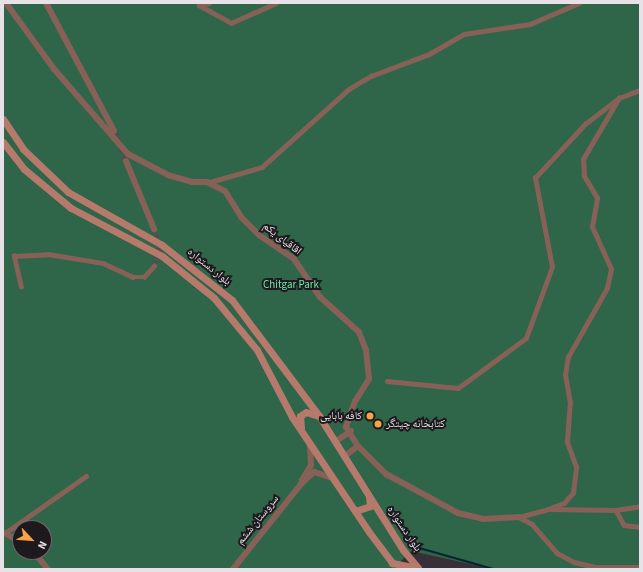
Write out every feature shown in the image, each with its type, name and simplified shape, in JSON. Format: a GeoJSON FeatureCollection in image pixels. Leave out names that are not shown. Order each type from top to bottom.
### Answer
{"type":"FeatureCollection","features":[{"type":"Feature","properties":{"kind":"main road","name":"بلوار دستواره"},"geometry":{"type":"LineString","coordinates":[[3,119],[23,149],[68,192],[162,245],[208,278],[250,322],[319,416],[403,550],[418,568],[392,563],[354,511],[301,431],[257,350],[214,298],[162,256],[71,208],[24,169],[3,142]]}},
{"type":"Feature","properties":{"kind":"main road"},"geometry":{"type":"LineString","coordinates":[[301,431],[300,416],[306,412],[319,416]]}},
{"type":"Feature","properties":{"kind":"main road"},"geometry":{"type":"LineString","coordinates":[[354,511],[370,506],[368,494]]}},
{"type":"Feature","properties":{"kind":"street","name":"اقاقیای یکم"},"geometry":{"type":"LineString","coordinates":[[6,3],[54,69],[128,154],[168,175],[192,182],[207,182],[225,191],[242,218],[259,235],[294,259],[320,297],[359,332],[366,350],[369,379],[348,417],[346,426],[351,431],[358,446],[386,474],[458,513],[483,519],[519,516]]}},
{"type":"Feature","properties":{"kind":"street"},"geometry":{"type":"LineString","coordinates":[[46,3],[114,131]]}},
{"type":"Feature","properties":{"kind":"street"},"geometry":{"type":"LineString","coordinates":[[199,4],[209,3]]}},
{"type":"Feature","properties":{"kind":"street"},"geometry":{"type":"LineString","coordinates":[[199,4],[231,23],[276,3]]}},
{"type":"Feature","properties":{"kind":"street"},"geometry":{"type":"LineString","coordinates":[[207,182],[218,183],[262,167],[349,89],[370,76],[429,54],[464,34],[530,24],[579,3]]}},
{"type":"Feature","properties":{"kind":"street"},"geometry":{"type":"LineString","coordinates":[[387,381],[458,388],[526,338],[552,267],[535,178],[585,124],[619,98],[640,90]]}},
{"type":"Feature","properties":{"kind":"street"},"geometry":{"type":"LineString","coordinates":[[519,516],[548,509],[564,503],[573,493],[576,467],[568,442],[570,403],[565,375],[568,357],[607,288],[611,269],[592,227],[597,198],[584,176],[583,160],[619,98]]}},
{"type":"Feature","properties":{"kind":"street"},"geometry":{"type":"LineString","coordinates":[[126,161],[154,229]]}},
{"type":"Feature","properties":{"kind":"street"},"geometry":{"type":"LineString","coordinates":[[21,287],[14,256],[48,254],[96,262],[133,277],[144,277],[154,266]]}},
{"type":"Feature","properties":{"kind":"street"},"geometry":{"type":"LineString","coordinates":[[336,441],[351,431]]}},
{"type":"Feature","properties":{"kind":"street"},"geometry":{"type":"LineString","coordinates":[[301,484],[311,465],[309,441]]}},
{"type":"Feature","properties":{"kind":"street"},"geometry":{"type":"LineString","coordinates":[[344,456],[358,446]]}},
{"type":"Feature","properties":{"kind":"street"},"geometry":{"type":"LineString","coordinates":[[301,484],[314,472],[334,479]]}},
{"type":"Feature","properties":{"kind":"street"},"geometry":{"type":"LineString","coordinates":[[4,532],[86,476]]}},
{"type":"Feature","properties":{"kind":"street","name":"سروستان ششم"},"geometry":{"type":"LineString","coordinates":[[233,569],[301,484]]}},
{"type":"Feature","properties":{"kind":"street"},"geometry":{"type":"LineString","coordinates":[[548,509],[616,510],[640,506]]}},
{"type":"Feature","properties":{"kind":"street"},"geometry":{"type":"LineString","coordinates":[[616,510],[624,525],[640,527]]}},
{"type":"Feature","properties":{"kind":"street"},"geometry":{"type":"LineString","coordinates":[[519,516],[532,524],[557,552],[574,562],[596,567],[640,567]]}},
{"type":"Feature","properties":{"kind":"street"},"geometry":{"type":"LineString","coordinates":[[41,560],[48,569]]}},
{"type":"Feature","properties":{"kind":"green space","name":"Chitgar Park"},"geometry":{"type":"Polygon","coordinates":[[[3,3],[640,3],[640,569],[494,569],[411,551],[393,569],[3,569],[3,3]]]}},
{"type":"Feature","properties":{"kind":"waterway"},"geometry":{"type":"LineString","coordinates":[[392,515],[416,547],[494,569]]}},
{"type":"Feature","properties":{"kind":"tunnel"},"geometry":{"type":"LineString","coordinates":[[114,131],[126,161]]}},
{"type":"Feature","properties":{"kind":"tunnel"},"geometry":{"type":"LineString","coordinates":[[154,229],[159,248],[154,266]]}},
{"type":"Feature","properties":{"kind":"place","name":"کافه بابایی"},"geometry":{"type":"Point","coordinates":[370,416]}},
{"type":"Feature","properties":{"kind":"place","name":"کتابخانه چیتگر"},"geometry":{"type":"Point","coordinates":[378,424]}}]}
